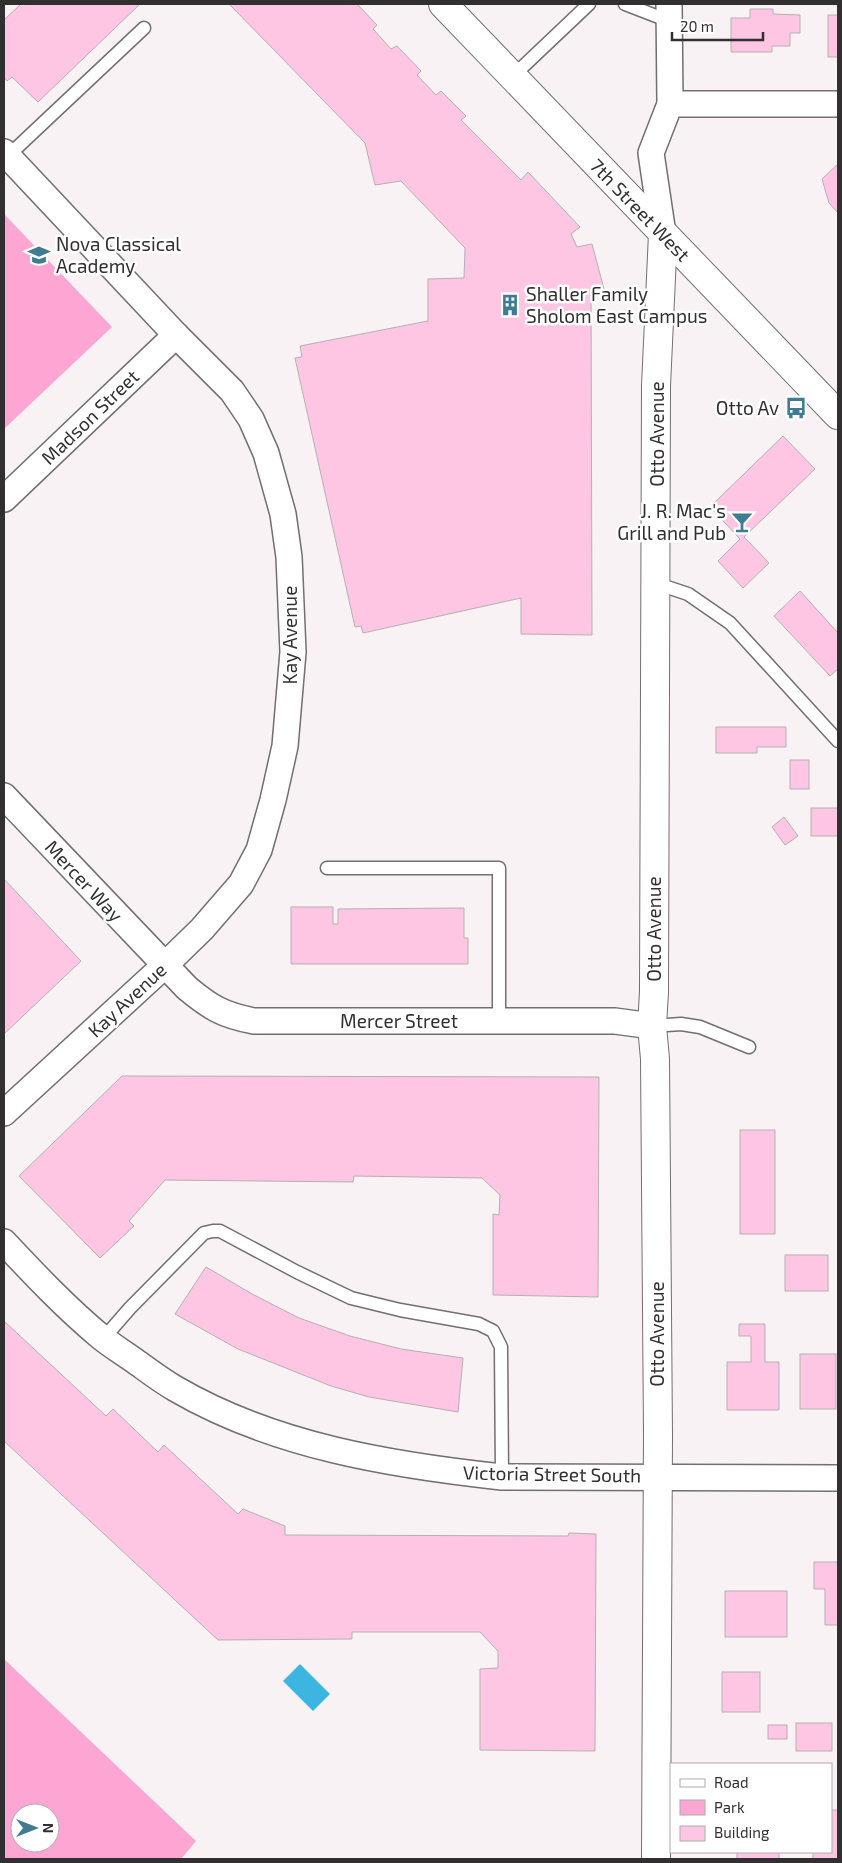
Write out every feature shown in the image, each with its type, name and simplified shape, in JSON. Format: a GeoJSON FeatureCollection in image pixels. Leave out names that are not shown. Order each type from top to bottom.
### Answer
{"type":"FeatureCollection","features":[{"type":"Feature","properties":{"kind":"street","name":"7th Street West"},"geometry":{"type":"LineString","coordinates":[[444,4],[838,416]]}},
{"type":"Feature","properties":{"kind":"street","name":"Otto Avenue"},"geometry":{"type":"LineString","coordinates":[[656,1859],[657,1477],[655,1069],[652,1026],[656,386],[663,234],[651,153],[670,104],[670,12]]}},
{"type":"Feature","properties":{"kind":"street"},"geometry":{"type":"LineString","coordinates":[[670,104],[838,104]]}},
{"type":"Feature","properties":{"kind":"street","name":"Kay Avenue"},"geometry":{"type":"LineString","coordinates":[[4,1113],[164,966],[202,929],[242,884],[259,850],[274,800],[285,746],[293,652],[289,557],[283,514],[266,453],[251,419],[232,390],[176,335],[6,154]]}},
{"type":"Feature","properties":{"kind":"street","name":"Madson Street"},"geometry":{"type":"LineString","coordinates":[[4,499],[176,335]]}},
{"type":"Feature","properties":{"kind":"street","name":"Mercer Way"},"geometry":{"type":"LineString","coordinates":[[4,796],[164,966]]}},
{"type":"Feature","properties":{"kind":"street","name":"Mercer Street"},"geometry":{"type":"LineString","coordinates":[[164,966],[206,1004],[228,1016],[254,1021],[615,1021],[652,1026]]}},
{"type":"Feature","properties":{"kind":"street","name":"Victoria Street South"},"geometry":{"type":"LineString","coordinates":[[4,1242],[69,1309],[103,1339],[175,1389],[240,1421],[306,1442],[375,1460],[502,1477],[838,1478]]}},
{"type":"Feature","properties":{"kind":"lane"},"geometry":{"type":"LineString","coordinates":[[513,76],[549,44],[588,4]]}},
{"type":"Feature","properties":{"kind":"lane"},"geometry":{"type":"LineString","coordinates":[[625,4],[670,12]]}},
{"type":"Feature","properties":{"kind":"lane"},"geometry":{"type":"LineString","coordinates":[[6,154],[144,28]]}},
{"type":"Feature","properties":{"kind":"lane"},"geometry":{"type":"LineString","coordinates":[[655,583],[688,594],[730,623],[838,741]]}},
{"type":"Feature","properties":{"kind":"lane"},"geometry":{"type":"LineString","coordinates":[[327,868],[499,868],[499,1020]]}},
{"type":"Feature","properties":{"kind":"lane"},"geometry":{"type":"LineString","coordinates":[[652,1026],[681,1024],[700,1027],[749,1047]]}},
{"type":"Feature","properties":{"kind":"lane"},"geometry":{"type":"LineString","coordinates":[[103,1339],[130,1308],[204,1233],[220,1231],[351,1298],[400,1310],[479,1324],[493,1331],[501,1347],[502,1477]]}},
{"type":"Feature","properties":{"kind":"green space"},"geometry":{"type":"Polygon","coordinates":[[[4,214],[112,327],[4,429],[4,214]]]}},
{"type":"Feature","properties":{"kind":"green space"},"geometry":{"type":"Polygon","coordinates":[[[4,1659],[196,1841],[181,1859],[4,1859],[4,1659]]]}},
{"type":"Feature","properties":{"kind":"water"},"geometry":{"type":"Polygon","coordinates":[[[300,1664],[330,1694],[313,1711],[283,1681],[300,1664]]]}},
{"type":"Feature","properties":{"kind":"building"},"geometry":{"type":"Polygon","coordinates":[[[21,4],[140,4],[38,102],[12,77],[7,81],[4,77],[4,20],[21,4]]]}},
{"type":"Feature","properties":{"kind":"building","name":"Shaller Family Sholom East Campus"},"geometry":{"type":"Polygon","coordinates":[[[229,4],[357,4],[377,25],[373,29],[391,49],[397,46],[421,71],[417,75],[436,95],[441,91],[466,116],[461,120],[521,180],[528,172],[580,227],[571,234],[577,247],[592,244],[604,289],[591,289],[592,635],[521,634],[521,598],[363,633],[361,626],[355,627],[295,358],[302,357],[300,346],[428,321],[428,279],[464,278],[465,248],[401,181],[375,185],[365,143],[229,4]]]}},
{"type":"Feature","properties":{"kind":"building"},"geometry":{"type":"Polygon","coordinates":[[[750,9],[773,9],[773,14],[800,15],[800,33],[790,33],[790,46],[772,46],[772,52],[731,52],[731,18],[750,18],[750,9]]]}},
{"type":"Feature","properties":{"kind":"building"},"geometry":{"type":"Polygon","coordinates":[[[828,15],[838,15],[838,57],[828,57],[828,15]]]}},
{"type":"Feature","properties":{"kind":"building"},"geometry":{"type":"Polygon","coordinates":[[[838,164],[838,213],[829,203],[822,179],[838,164]]]}},
{"type":"Feature","properties":{"kind":"building","name":"J. R. Mac's Grill and Pub"},"geometry":{"type":"Polygon","coordinates":[[[783,436],[815,469],[744,537],[769,563],[743,588],[718,561],[740,539],[710,507],[783,436]]]}},
{"type":"Feature","properties":{"kind":"building"},"geometry":{"type":"Polygon","coordinates":[[[800,591],[838,633],[838,669],[830,676],[774,616],[800,591]]]}},
{"type":"Feature","properties":{"kind":"building"},"geometry":{"type":"Polygon","coordinates":[[[716,727],[786,727],[786,747],[757,747],[757,753],[716,753],[716,727]]]}},
{"type":"Feature","properties":{"kind":"building"},"geometry":{"type":"Polygon","coordinates":[[[790,760],[809,760],[809,789],[790,789],[790,760]]]}},
{"type":"Feature","properties":{"kind":"building"},"geometry":{"type":"Polygon","coordinates":[[[811,808],[838,808],[838,836],[811,836],[811,808]]]}},
{"type":"Feature","properties":{"kind":"building"},"geometry":{"type":"Polygon","coordinates":[[[784,817],[798,836],[785,845],[772,827],[784,817]]]}},
{"type":"Feature","properties":{"kind":"building"},"geometry":{"type":"Polygon","coordinates":[[[4,879],[81,961],[4,1034],[4,879]]]}},
{"type":"Feature","properties":{"kind":"building"},"geometry":{"type":"Polygon","coordinates":[[[291,907],[333,907],[333,924],[338,924],[338,909],[464,908],[464,938],[468,938],[468,964],[291,964],[291,907]]]}},
{"type":"Feature","properties":{"kind":"building"},"geometry":{"type":"Polygon","coordinates":[[[122,1076],[599,1077],[598,1297],[493,1295],[493,1214],[499,1215],[500,1195],[482,1178],[354,1176],[353,1182],[165,1180],[129,1221],[134,1226],[100,1258],[19,1176],[122,1076]]]}},
{"type":"Feature","properties":{"kind":"building"},"geometry":{"type":"Polygon","coordinates":[[[740,1130],[775,1130],[775,1234],[740,1234],[740,1130]]]}},
{"type":"Feature","properties":{"kind":"building"},"geometry":{"type":"Polygon","coordinates":[[[785,1255],[828,1255],[828,1291],[785,1291],[785,1255]]]}},
{"type":"Feature","properties":{"kind":"building"},"geometry":{"type":"Polygon","coordinates":[[[206,1267],[299,1318],[350,1336],[401,1349],[463,1358],[458,1412],[369,1397],[331,1386],[238,1349],[175,1314],[206,1267]]]}},
{"type":"Feature","properties":{"kind":"building"},"geometry":{"type":"Polygon","coordinates":[[[4,1321],[106,1416],[113,1409],[158,1452],[164,1445],[238,1514],[243,1509],[285,1526],[285,1535],[568,1536],[569,1533],[596,1534],[595,1751],[480,1750],[480,1669],[498,1668],[498,1651],[480,1632],[352,1632],[352,1639],[218,1640],[4,1441],[4,1321]]]}},
{"type":"Feature","properties":{"kind":"building"},"geometry":{"type":"Polygon","coordinates":[[[739,1324],[765,1324],[765,1362],[779,1362],[779,1410],[727,1410],[727,1362],[751,1362],[751,1336],[739,1336],[739,1324]]]}},
{"type":"Feature","properties":{"kind":"building"},"geometry":{"type":"Polygon","coordinates":[[[800,1354],[836,1354],[836,1409],[800,1409],[800,1354]]]}},
{"type":"Feature","properties":{"kind":"building"},"geometry":{"type":"Polygon","coordinates":[[[814,1562],[838,1562],[838,1625],[825,1625],[825,1589],[814,1589],[814,1562]]]}},
{"type":"Feature","properties":{"kind":"building"},"geometry":{"type":"Polygon","coordinates":[[[725,1591],[787,1591],[787,1637],[725,1637],[725,1591]]]}},
{"type":"Feature","properties":{"kind":"building"},"geometry":{"type":"Polygon","coordinates":[[[722,1672],[760,1672],[760,1712],[722,1712],[722,1672]]]}},
{"type":"Feature","properties":{"kind":"building"},"geometry":{"type":"Polygon","coordinates":[[[796,1723],[832,1723],[832,1751],[796,1751],[796,1723]]]}},
{"type":"Feature","properties":{"kind":"building"},"geometry":{"type":"Polygon","coordinates":[[[768,1725],[787,1725],[787,1739],[768,1739],[768,1725]]]}},
{"type":"Feature","properties":{"kind":"building"},"geometry":{"type":"Polygon","coordinates":[[[832,1810],[838,1810],[838,1859],[813,1859],[813,1853],[832,1853],[832,1810]]]}},
{"type":"Feature","properties":{"kind":"building"},"geometry":{"type":"Polygon","coordinates":[[[737,1853],[779,1853],[779,1859],[737,1859],[737,1853]]]}},
{"type":"Feature","properties":{"kind":"place","name":"Nova Classical Academy"},"geometry":{"type":"Point","coordinates":[39,255]}},
{"type":"Feature","properties":{"kind":"place","name":"Shaller Family Sholom East Campus"},"geometry":{"type":"Point","coordinates":[510,305]}},
{"type":"Feature","properties":{"kind":"place","name":"Otto Av"},"geometry":{"type":"Point","coordinates":[796,408]}},
{"type":"Feature","properties":{"kind":"place","name":"J. R. Mac's Grill and Pub"},"geometry":{"type":"Point","coordinates":[742,522]}}]}
